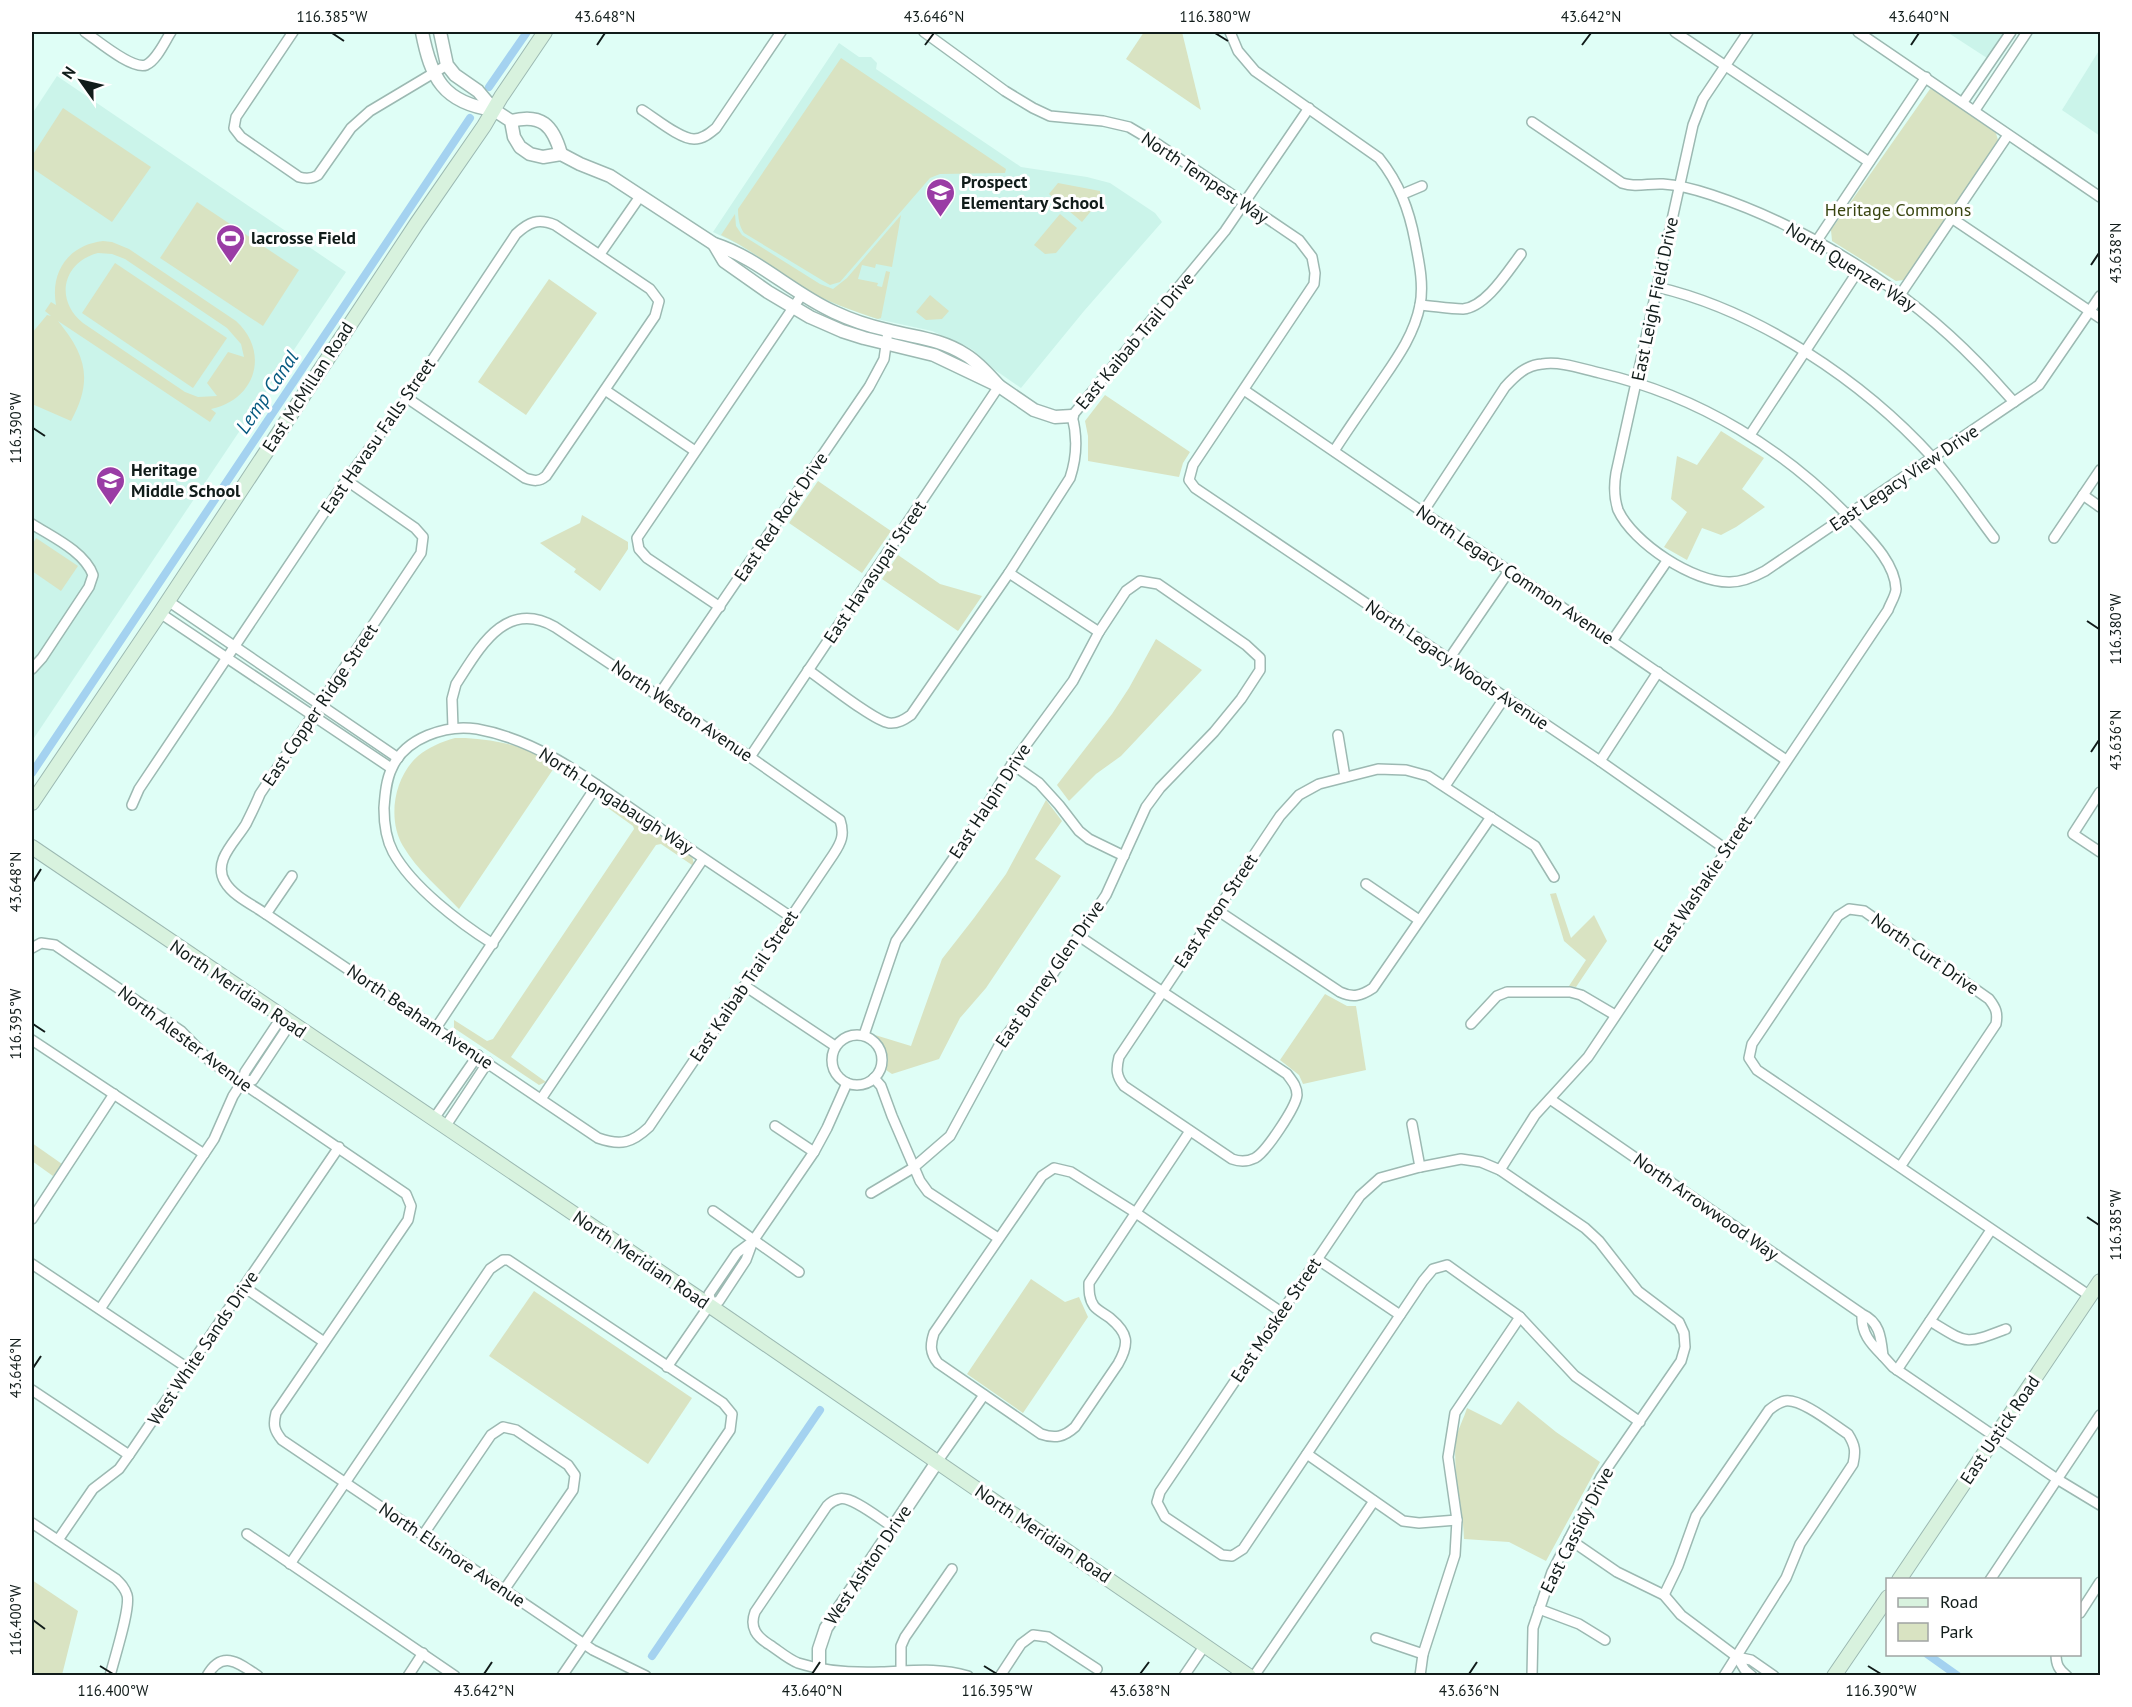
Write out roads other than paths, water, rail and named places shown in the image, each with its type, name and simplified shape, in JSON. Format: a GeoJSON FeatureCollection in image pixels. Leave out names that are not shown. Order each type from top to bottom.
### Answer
{"type":"FeatureCollection","features":[{"type":"Feature","properties":{"kind":"main road","name":"East McMillan Road"},"geometry":{"type":"LineString","coordinates":[[32,803],[545,32]]}},
{"type":"Feature","properties":{"kind":"main road","name":"North Meridian Road"},"geometry":{"type":"LineString","coordinates":[[32,848],[710,1304],[1249,1676]]}},
{"type":"Feature","properties":{"kind":"main road","name":"East Ustick Road"},"geometry":{"type":"LineString","coordinates":[[1900,1578],[2100,1281]]}},
{"type":"Feature","properties":{"kind":"main road"},"geometry":{"type":"LineString","coordinates":[[1834,1676],[1886,1598]]}},
{"type":"Feature","properties":{"kind":"street"},"geometry":{"type":"LineString","coordinates":[[85,32],[129,62],[139,66],[152,60],[171,32]]}},
{"type":"Feature","properties":{"kind":"street"},"geometry":{"type":"LineString","coordinates":[[293,32],[236,117],[234,128],[241,137],[299,177],[309,179],[318,175],[351,128],[370,111],[447,65]]}},
{"type":"Feature","properties":{"kind":"street"},"geometry":{"type":"LineString","coordinates":[[422,32],[427,57],[434,73],[446,90],[473,107],[494,110]]}},
{"type":"Feature","properties":{"kind":"street"},"geometry":{"type":"LineString","coordinates":[[440,32],[447,65],[464,83],[478,91],[494,110],[511,121],[526,118],[541,121],[553,132],[561,153],[580,164],[610,176],[714,244],[733,250],[801,296],[887,337]]}},
{"type":"Feature","properties":{"kind":"street","name":"North Tempest Way"},"geometry":{"type":"LineString","coordinates":[[924,32],[1005,91],[1050,116],[1103,121],[1129,127],[1299,240],[1308,250],[1315,265],[1314,284],[1244,390]]}},
{"type":"Feature","properties":{"kind":"street"},"geometry":{"type":"LineString","coordinates":[[1230,32],[1239,51],[1255,70],[1379,158],[1393,174],[1403,195],[1414,235],[1421,273],[1420,305],[1411,333],[1334,451]]}},
{"type":"Feature","properties":{"kind":"street"},"geometry":{"type":"LineString","coordinates":[[1675,32],[1869,162]]}},
{"type":"Feature","properties":{"kind":"street","name":"East Leigh Field Drive"},"geometry":{"type":"LineString","coordinates":[[1667,561],[1629,527],[1618,509],[1615,497],[1616,473],[1696,114],[1703,99],[1748,32]]}},
{"type":"Feature","properties":{"kind":"street"},"geometry":{"type":"LineString","coordinates":[[1858,32],[2100,197]]}},
{"type":"Feature","properties":{"kind":"street"},"geometry":{"type":"LineString","coordinates":[[1963,102],[2011,32]]}},
{"type":"Feature","properties":{"kind":"street"},"geometry":{"type":"LineString","coordinates":[[1975,110],[2027,32]]}},
{"type":"Feature","properties":{"kind":"street"},"geometry":{"type":"LineString","coordinates":[[642,110],[683,136],[693,140],[700,138],[716,128],[777,33]]}},
{"type":"Feature","properties":{"kind":"street"},"geometry":{"type":"LineString","coordinates":[[1816,242],[1926,77]]}},
{"type":"Feature","properties":{"kind":"street","name":"East Kaibab Trail Drive"},"geometry":{"type":"LineString","coordinates":[[808,670],[875,717],[890,723],[902,721],[911,715],[1009,573],[1070,478],[1075,463],[1077,444],[1072,416],[1215,244],[1309,108]]}},
{"type":"Feature","properties":{"kind":"street"},"geometry":{"type":"LineString","coordinates":[[511,121],[514,137],[520,147],[530,154],[543,157],[561,153]]}},
{"type":"Feature","properties":{"kind":"street","name":"North Quenzer Way"},"geometry":{"type":"LineString","coordinates":[[1533,122],[1622,183],[1635,186],[1662,184],[1711,195],[1780,222],[1816,242],[1900,295],[1977,361],[2014,402]]}},
{"type":"Feature","properties":{"kind":"street"},"geometry":{"type":"LineString","coordinates":[[1900,295],[2008,135]]}},
{"type":"Feature","properties":{"kind":"street"},"geometry":{"type":"LineString","coordinates":[[1403,195],[1422,186]]}},
{"type":"Feature","properties":{"kind":"street"},"geometry":{"type":"LineString","coordinates":[[407,398],[525,478],[535,481],[546,476],[655,316],[658,302],[650,289],[600,254],[640,195]]}},
{"type":"Feature","properties":{"kind":"street"},"geometry":{"type":"LineString","coordinates":[[1953,219],[2100,318]]}},
{"type":"Feature","properties":{"kind":"street","name":"East Havasu Falls Street"},"geometry":{"type":"LineString","coordinates":[[132,805],[139,789],[346,480],[407,398],[516,234],[524,226],[535,221],[545,221],[600,254]]}},
{"type":"Feature","properties":{"kind":"street"},"geometry":{"type":"LineString","coordinates":[[714,244],[724,261],[793,307],[842,331],[934,340],[965,354],[999,386],[1034,410],[1055,417],[1072,416]]}},
{"type":"Feature","properties":{"kind":"street"},"geometry":{"type":"LineString","coordinates":[[1420,305],[1466,309],[1476,305],[1486,298],[1521,254]]}},
{"type":"Feature","properties":{"kind":"street"},"geometry":{"type":"LineString","coordinates":[[1750,435],[1860,268]]}},
{"type":"Feature","properties":{"kind":"street"},"geometry":{"type":"LineString","coordinates":[[1657,287],[1697,298],[1772,332],[1806,351],[1840,375],[1934,459],[1994,538]]}},
{"type":"Feature","properties":{"kind":"street"},"geometry":{"type":"LineString","coordinates":[[720,608],[647,558],[639,549],[640,534],[801,296]]}},
{"type":"Feature","properties":{"kind":"street","name":"East Legacy View Drive"},"geometry":{"type":"LineString","coordinates":[[1667,561],[1716,581],[1742,581],[1765,571],[2039,386],[2100,296]]}},
{"type":"Feature","properties":{"kind":"street","name":"East Red Rock Drive"},"geometry":{"type":"LineString","coordinates":[[658,696],[874,379],[884,359],[887,337]]}},
{"type":"Feature","properties":{"kind":"street"},"geometry":{"type":"LineString","coordinates":[[1423,512],[1504,387],[1523,370],[1541,363],[1637,382],[1688,402],[1750,435],[1801,472],[1848,515]]}},
{"type":"Feature","properties":{"kind":"street","name":"East Havasupai Street"},"geometry":{"type":"LineString","coordinates":[[750,756],[999,386]]}},
{"type":"Feature","properties":{"kind":"street"},"geometry":{"type":"LineString","coordinates":[[605,390],[695,451]]}},
{"type":"Feature","properties":{"kind":"street","name":"North Legacy Common Avenue"},"geometry":{"type":"LineString","coordinates":[[1244,390],[1786,760]]}},
{"type":"Feature","properties":{"kind":"street","name":"North Legacy Woods Avenue"},"geometry":{"type":"LineString","coordinates":[[1244,390],[1193,465],[1189,480],[1195,488],[1600,760],[1727,850]]}},
{"type":"Feature","properties":{"kind":"street"},"geometry":{"type":"LineString","coordinates":[[2054,538],[2100,470]]}},
{"type":"Feature","properties":{"kind":"street","name":"East Copper Ridge Street"},"geometry":{"type":"LineString","coordinates":[[221,874],[225,854],[245,825],[260,794],[421,553],[423,537],[415,528],[346,480]]}},
{"type":"Feature","properties":{"kind":"street"},"geometry":{"type":"LineString","coordinates":[[2084,495],[2100,507]]}},
{"type":"Feature","properties":{"kind":"street","name":"East Washakie Street"},"geometry":{"type":"LineString","coordinates":[[1500,1170],[1535,1115],[1588,1057],[1888,610],[1896,590],[1890,568],[1848,515]]}},
{"type":"Feature","properties":{"kind":"street"},"geometry":{"type":"LineString","coordinates":[[32,524],[80,556],[93,575],[84,596],[32,669]]}},
{"type":"Feature","properties":{"kind":"street"},"geometry":{"type":"LineString","coordinates":[[1612,641],[1667,561]]}},
{"type":"Feature","properties":{"kind":"street"},"geometry":{"type":"LineString","coordinates":[[1449,659],[1509,571]]}},
{"type":"Feature","properties":{"kind":"street"},"geometry":{"type":"LineString","coordinates":[[1009,573],[1099,632]]}},
{"type":"Feature","properties":{"kind":"street","name":"East Halpin Drive"},"geometry":{"type":"LineString","coordinates":[[864,1035],[896,941],[962,846],[1012,764],[1073,681],[1099,632],[1126,591],[1140,581],[1158,584],[1246,645],[1260,658]]}},
{"type":"Feature","properties":{"kind":"street"},"geometry":{"type":"LineString","coordinates":[[164,607],[235,647],[398,758],[392,768],[385,792],[384,813],[385,828],[394,853],[435,900],[466,927],[493,944]]}},
{"type":"Feature","properties":{"kind":"street"},"geometry":{"type":"LineString","coordinates":[[164,607],[227,658],[392,768]]}},
{"type":"Feature","properties":{"kind":"street","name":"North Weston Avenue"},"geometry":{"type":"LineString","coordinates":[[453,728],[452,699],[456,684],[491,634],[517,620],[534,619],[549,623],[750,756],[840,820]]}},
{"type":"Feature","properties":{"kind":"street","name":"East Burney Glen Drive"},"geometry":{"type":"LineString","coordinates":[[871,1193],[913,1168],[950,1136],[1001,1042],[1042,990],[1106,895],[1146,807],[1160,788],[1214,732],[1241,699],[1260,670],[1260,658]]}},
{"type":"Feature","properties":{"kind":"street"},"geometry":{"type":"LineString","coordinates":[[1600,760],[1658,672]]}},
{"type":"Feature","properties":{"kind":"street"},"geometry":{"type":"LineString","coordinates":[[1446,786],[1505,697]]}},
{"type":"Feature","properties":{"kind":"street","name":"North Longabaugh Way"},"geometry":{"type":"LineString","coordinates":[[398,758],[407,747],[432,733],[453,728],[476,729],[539,749],[597,785],[791,917]]}},
{"type":"Feature","properties":{"kind":"street"},"geometry":{"type":"LineString","coordinates":[[1338,735],[1345,777]]}},
{"type":"Feature","properties":{"kind":"street"},"geometry":{"type":"LineString","coordinates":[[1012,764],[1044,788],[1079,831],[1089,839],[1124,856]]}},
{"type":"Feature","properties":{"kind":"street","name":"East Anton Street"},"geometry":{"type":"LineString","coordinates":[[1190,1131],[1124,1086],[1117,1073],[1119,1057],[1280,816],[1299,795],[1319,784],[1378,769],[1406,770],[1428,776],[1534,846],[1554,877]]}},
{"type":"Feature","properties":{"kind":"street"},"geometry":{"type":"LineString","coordinates":[[436,1028],[597,785]]}},
{"type":"Feature","properties":{"kind":"street"},"geometry":{"type":"LineString","coordinates":[[2100,792],[2073,834],[2100,852]]}},
{"type":"Feature","properties":{"kind":"street"},"geometry":{"type":"LineString","coordinates":[[1217,910],[1340,992],[1354,997],[1363,995],[1373,988],[1491,817]]}},
{"type":"Feature","properties":{"kind":"street","name":"East Kaibab Trail Street"},"geometry":{"type":"LineString","coordinates":[[627,1142],[640,1136],[649,1127],[842,841],[843,830],[840,820]]}},
{"type":"Feature","properties":{"kind":"street"},"geometry":{"type":"LineString","coordinates":[[541,1099],[703,859]]}},
{"type":"Feature","properties":{"kind":"street","name":"North Beaham Avenue"},"geometry":{"type":"LineString","coordinates":[[221,874],[233,892],[598,1138],[613,1143],[627,1142]]}},
{"type":"Feature","properties":{"kind":"street"},"geometry":{"type":"LineString","coordinates":[[266,914],[292,876]]}},
{"type":"Feature","properties":{"kind":"street"},"geometry":{"type":"LineString","coordinates":[[1366,884],[1419,920]]}},
{"type":"Feature","properties":{"kind":"street","name":"North Curt Drive"},"geometry":{"type":"LineString","coordinates":[[1900,1167],[1996,1024],[1998,1015],[1989,999],[1864,911],[1849,909],[1838,916],[1752,1044],[1749,1058],[1757,1070],[2090,1296]]}},
{"type":"Feature","properties":{"kind":"street"},"geometry":{"type":"LineString","coordinates":[[1079,936],[1287,1074],[1296,1086],[1297,1097],[1293,1107],[1261,1154],[1248,1161],[1232,1160],[1190,1131],[1136,1213],[1089,1283],[1089,1296],[1095,1308],[1123,1330],[1126,1341],[1124,1353],[1075,1427],[1060,1437],[1041,1434],[938,1363],[930,1350],[934,1333],[998,1238],[1042,1176],[1054,1168],[1071,1172],[1136,1213],[1281,1312]]}},
{"type":"Feature","properties":{"kind":"street","name":"North Alester Avenue"},"geometry":{"type":"LineString","coordinates":[[32,948],[41,943],[55,945],[175,1026],[201,1054],[403,1191],[411,1206],[408,1220],[324,1342]]}},
{"type":"Feature","properties":{"kind":"street"},"geometry":{"type":"LineString","coordinates":[[745,986],[836,1046]]}},
{"type":"Feature","properties":{"kind":"street"},"geometry":{"type":"LineString","coordinates":[[1471,1024],[1497,996],[1507,992],[1570,992],[1581,995],[1615,1016]]}},
{"type":"Feature","properties":{"kind":"street"},"geometry":{"type":"LineString","coordinates":[[100,1309],[214,1139],[233,1096],[242,1082],[253,1080],[286,1021]]}},
{"type":"Feature","properties":{"kind":"street"},"geometry":{"type":"LineString","coordinates":[[864,1035],[871,1038],[881,1050],[882,1065],[874,1078],[861,1085],[847,1083],[834,1071],[832,1063],[836,1046],[848,1036],[864,1035]]}},
{"type":"Feature","properties":{"kind":"street"},"geometry":{"type":"LineString","coordinates":[[32,1040],[204,1154]]}},
{"type":"Feature","properties":{"kind":"street"},"geometry":{"type":"LineString","coordinates":[[439,1123],[478,1055]]}},
{"type":"Feature","properties":{"kind":"street"},"geometry":{"type":"LineString","coordinates":[[439,1123],[488,1062]]}},
{"type":"Feature","properties":{"kind":"street"},"geometry":{"type":"LineString","coordinates":[[874,1078],[881,1086],[913,1168],[928,1192],[998,1238]]}},
{"type":"Feature","properties":{"kind":"street"},"geometry":{"type":"LineString","coordinates":[[667,1366],[710,1304],[709,1294],[737,1253],[753,1241],[814,1152],[847,1083]]}},
{"type":"Feature","properties":{"kind":"street"},"geometry":{"type":"LineString","coordinates":[[32,1219],[114,1094]]}},
{"type":"Feature","properties":{"kind":"street","name":"North Arrowwood Way"},"geometry":{"type":"LineString","coordinates":[[1550,1099],[1862,1314],[1861,1326],[1869,1342],[1897,1370],[2057,1479],[2100,1505]]}},
{"type":"Feature","properties":{"kind":"street"},"geometry":{"type":"LineString","coordinates":[[1412,1124],[1419,1167]]}},
{"type":"Feature","properties":{"kind":"street"},"geometry":{"type":"LineString","coordinates":[[775,1126],[814,1152]]}},
{"type":"Feature","properties":{"kind":"street","name":"West White Sands Drive"},"geometry":{"type":"LineString","coordinates":[[57,1540],[93,1489],[118,1469],[129,1455],[339,1147]]}},
{"type":"Feature","properties":{"kind":"street","name":"East Moskee Street"},"geometry":{"type":"LineString","coordinates":[[1307,1454],[1243,1549],[1232,1556],[1222,1555],[1165,1517],[1157,1502],[1160,1492],[1360,1196],[1380,1178],[1419,1167],[1461,1160],[1481,1162],[1500,1170],[1585,1228],[1599,1241],[1638,1291],[1678,1322],[1684,1333]]}},
{"type":"Feature","properties":{"kind":"street"},"geometry":{"type":"LineString","coordinates":[[713,1211],[799,1272]]}},
{"type":"Feature","properties":{"kind":"street"},"geometry":{"type":"LineString","coordinates":[[1897,1370],[1991,1230]]}},
{"type":"Feature","properties":{"kind":"street"},"geometry":{"type":"LineString","coordinates":[[1317,1259],[1400,1315]]}},
{"type":"Feature","properties":{"kind":"street"},"geometry":{"type":"LineString","coordinates":[[290,1564],[490,1269],[503,1260],[508,1260],[723,1403],[732,1414],[730,1431],[562,1676]]}},
{"type":"Feature","properties":{"kind":"street"},"geometry":{"type":"LineString","coordinates":[[32,1264],[189,1369]]}},
{"type":"Feature","properties":{"kind":"street"},"geometry":{"type":"LineString","coordinates":[[1457,1520],[1419,1523],[1403,1521],[1307,1454],[1400,1315],[1434,1269],[1447,1265],[1520,1317],[1575,1376],[1640,1422]]}},
{"type":"Feature","properties":{"kind":"street"},"geometry":{"type":"LineString","coordinates":[[244,1287],[324,1342]]}},
{"type":"Feature","properties":{"kind":"street"},"geometry":{"type":"LineString","coordinates":[[1420,1676],[1423,1654],[1455,1555],[1457,1520],[1448,1457],[1455,1413],[1520,1317]]}},
{"type":"Feature","properties":{"kind":"street"},"geometry":{"type":"LineString","coordinates":[[1930,1321],[1962,1340],[1975,1341],[2006,1329]]}},
{"type":"Feature","properties":{"kind":"street","name":"East Cassidy Drive"},"geometry":{"type":"LineString","coordinates":[[1532,1676],[1533,1628],[1552,1572],[1601,1477],[1681,1361],[1685,1347],[1684,1333]]}},
{"type":"Feature","properties":{"kind":"street","name":"North Elsinore Avenue"},"geometry":{"type":"LineString","coordinates":[[324,1342],[276,1413],[273,1424],[282,1440],[593,1650],[644,1674]]}},
{"type":"Feature","properties":{"kind":"street"},"geometry":{"type":"LineString","coordinates":[[32,1390],[129,1455]]}},
{"type":"Feature","properties":{"kind":"street"},"geometry":{"type":"LineString","coordinates":[[937,1462],[984,1395]]}},
{"type":"Feature","properties":{"kind":"street"},"geometry":{"type":"LineString","coordinates":[[1664,1594],[1678,1566],[1696,1516],[1769,1410],[1787,1400],[1797,1402],[1848,1434],[1856,1452],[1853,1464],[1800,1544],[1786,1578],[1725,1676]]}},
{"type":"Feature","properties":{"kind":"street"},"geometry":{"type":"LineString","coordinates":[[1990,1578],[2100,1415]]}},
{"type":"Feature","properties":{"kind":"street"},"geometry":{"type":"LineString","coordinates":[[423,1535],[491,1435],[503,1427],[516,1430],[568,1465],[575,1475],[573,1490],[504,1590]]}},
{"type":"Feature","properties":{"kind":"street","name":"West Ashton Drive"},"geometry":{"type":"LineString","coordinates":[[819,1672],[819,1649],[825,1628],[937,1462]]}},
{"type":"Feature","properties":{"kind":"street"},"geometry":{"type":"LineString","coordinates":[[893,1527],[853,1501],[840,1498],[827,1506],[755,1612],[753,1626],[755,1634],[795,1662],[819,1672],[936,1669],[968,1676]]}},
{"type":"Feature","properties":{"kind":"street"},"geometry":{"type":"LineString","coordinates":[[1254,1676],[1374,1501]]}},
{"type":"Feature","properties":{"kind":"street"},"geometry":{"type":"LineString","coordinates":[[32,1523],[123,1585],[127,1593],[128,1605],[110,1676]]}},
{"type":"Feature","properties":{"kind":"street"},"geometry":{"type":"LineString","coordinates":[[247,1534],[455,1676]]}},
{"type":"Feature","properties":{"kind":"street"},"geometry":{"type":"LineString","coordinates":[[1569,1539],[1617,1572],[1664,1594],[1681,1615],[1737,1657],[1752,1676]]}},
{"type":"Feature","properties":{"kind":"street"},"geometry":{"type":"LineString","coordinates":[[901,1671],[901,1646],[905,1637],[952,1569]]}},
{"type":"Feature","properties":{"kind":"street"},"geometry":{"type":"LineString","coordinates":[[2081,1610],[2100,1582]]}},
{"type":"Feature","properties":{"kind":"street"},"geometry":{"type":"LineString","coordinates":[[1539,1609],[1579,1624],[1605,1640]]}},
{"type":"Feature","properties":{"kind":"street"},"geometry":{"type":"LineString","coordinates":[[1000,1676],[1021,1644],[1033,1635],[1048,1637],[1097,1669]]}},
{"type":"Feature","properties":{"kind":"street"},"geometry":{"type":"LineString","coordinates":[[1376,1638],[1423,1654]]}},
{"type":"Feature","properties":{"kind":"street"},"geometry":{"type":"LineString","coordinates":[[1184,1676],[1205,1645]]}},
{"type":"Feature","properties":{"kind":"street"},"geometry":{"type":"LineString","coordinates":[[408,1676],[423,1653]]}},
{"type":"Feature","properties":{"kind":"street"},"geometry":{"type":"LineString","coordinates":[[1737,1657],[1751,1660],[1774,1676]]}},
{"type":"Feature","properties":{"kind":"street"},"geometry":{"type":"LineString","coordinates":[[2056,1658],[2060,1670],[2067,1676]]}},
{"type":"Feature","properties":{"kind":"street"},"geometry":{"type":"LineString","coordinates":[[207,1676],[220,1661],[230,1659],[258,1676]]}},
{"type":"Feature","properties":{"kind":"waterway","name":"Lemp Canal"},"geometry":{"type":"LineString","coordinates":[[489,87],[527,32]]}},
{"type":"Feature","properties":{"kind":"waterway","name":"Lemp Canal"},"geometry":{"type":"LineString","coordinates":[[32,773],[470,118]]}},
{"type":"Feature","properties":{"kind":"waterway"},"geometry":{"type":"LineString","coordinates":[[652,1656],[820,1410]]}},
{"type":"Feature","properties":{"kind":"waterway"},"geometry":{"type":"LineString","coordinates":[[1930,1656],[1958,1676]]}},
{"type":"Feature","properties":{"kind":"place","name":"Prospect Elementary School"},"geometry":{"type":"Point","coordinates":[940,218]}},
{"type":"Feature","properties":{"kind":"place","name":"lacrosse Field"},"geometry":{"type":"Point","coordinates":[230,264]}},
{"type":"Feature","properties":{"kind":"place","name":"Heritage Middle School"},"geometry":{"type":"Point","coordinates":[110,506]}},
{"type":"Feature","properties":{"kind":"park label","name":"Heritage Commons"},"geometry":{"type":"Point","coordinates":[1898,210]}}]}
